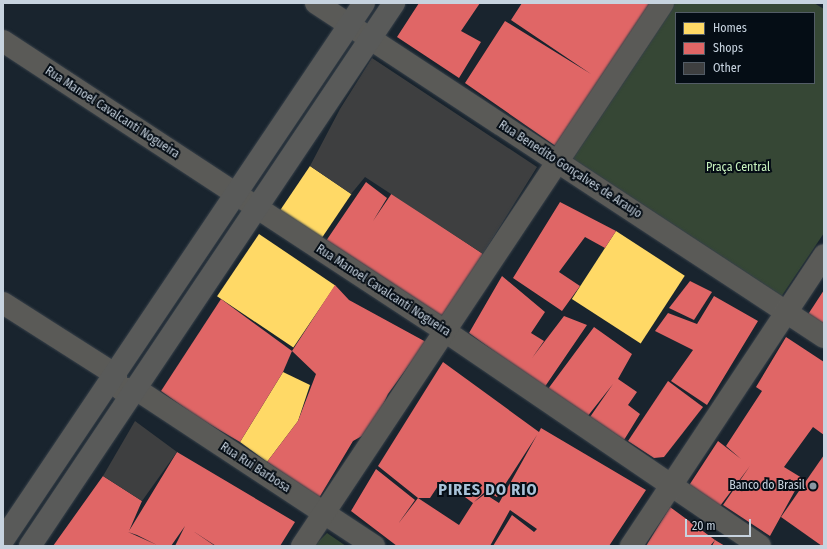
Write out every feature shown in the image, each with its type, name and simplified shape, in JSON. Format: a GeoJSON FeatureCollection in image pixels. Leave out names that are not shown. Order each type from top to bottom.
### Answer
{"type":"FeatureCollection","features":[{"type":"Feature","properties":{"kind":"main road"},"geometry":{"type":"LineString","coordinates":[[3,540],[52,464],[116,375],[364,3]]}},
{"type":"Feature","properties":{"kind":"main road"},"geometry":{"type":"LineString","coordinates":[[30,546],[73,478],[136,389],[394,3]]}},
{"type":"Feature","properties":{"kind":"main road"},"geometry":{"type":"LineString","coordinates":[[52,464],[73,478]]}},
{"type":"Feature","properties":{"kind":"street","name":"Rua Benedito Gonçalves de Araujo"},"geometry":{"type":"LineString","coordinates":[[316,3],[350,25],[369,40],[824,337]]}},
{"type":"Feature","properties":{"kind":"street"},"geometry":{"type":"LineString","coordinates":[[302,546],[663,3]]}},
{"type":"Feature","properties":{"kind":"street","name":"Rua Manoel Cavalcanti Nogueira"},"geometry":{"type":"LineString","coordinates":[[3,41],[445,331],[670,487],[760,546]]}},
{"type":"Feature","properties":{"kind":"street"},"geometry":{"type":"LineString","coordinates":[[631,546],[824,255]]}},
{"type":"Feature","properties":{"kind":"street","name":"Rua Rui Barbosa"},"geometry":{"type":"LineString","coordinates":[[3,303],[116,375],[125,372],[131,374],[135,380],[136,389],[374,546]]}},
{"type":"Feature","properties":{"kind":"green space","name":"Praça Central"},"geometry":{"type":"Polygon","coordinates":[[[674,3],[814,3],[824,9],[824,233],[781,297],[569,161],[674,3]]]}},
{"type":"Feature","properties":{"kind":"green space"},"geometry":{"type":"Polygon","coordinates":[[[327,533],[346,546],[314,546],[327,533]]]}},
{"type":"Feature","properties":{"kind":"building: Homes"},"geometry":{"type":"Polygon","coordinates":[[[310,166],[351,194],[320,241],[278,213],[310,166]]]}},
{"type":"Feature","properties":{"kind":"building: Homes"},"geometry":{"type":"Polygon","coordinates":[[[616,231],[685,276],[641,344],[572,299],[616,231]]]}},
{"type":"Feature","properties":{"kind":"building: Homes"},"geometry":{"type":"Polygon","coordinates":[[[259,234],[335,285],[293,348],[217,296],[259,234]]]}},
{"type":"Feature","properties":{"kind":"building: Homes"},"geometry":{"type":"Polygon","coordinates":[[[283,372],[310,385],[298,421],[267,462],[240,442],[283,372]]]}},
{"type":"Feature","properties":{"kind":"building: Shops"},"geometry":{"type":"Polygon","coordinates":[[[419,3],[480,3],[461,31],[481,42],[459,78],[397,37],[419,3]]]}},
{"type":"Feature","properties":{"kind":"building: Shops"},"geometry":{"type":"Polygon","coordinates":[[[522,3],[652,3],[557,147],[465,83],[505,21],[591,74],[511,20],[522,3]]]}},
{"type":"Feature","properties":{"kind":"building: Shops"},"geometry":{"type":"Polygon","coordinates":[[[366,182],[387,198],[373,221],[392,193],[483,254],[443,321],[326,241],[366,182]]]}},
{"type":"Feature","properties":{"kind":"building: Shops"},"geometry":{"type":"Polygon","coordinates":[[[560,202],[616,231],[605,248],[585,237],[559,272],[580,286],[562,311],[513,278],[560,202]]]}},
{"type":"Feature","properties":{"kind":"building: Shops"},"geometry":{"type":"Polygon","coordinates":[[[502,276],[545,312],[531,333],[544,341],[532,358],[564,316],[587,325],[544,388],[469,333],[502,276]]]}},
{"type":"Feature","properties":{"kind":"building: Shops"},"geometry":{"type":"Polygon","coordinates":[[[690,281],[712,292],[694,320],[669,308],[690,281]]]}},
{"type":"Feature","properties":{"kind":"building: Shops"},"geometry":{"type":"Polygon","coordinates":[[[335,285],[349,300],[426,342],[388,394],[371,431],[353,441],[319,498],[267,462],[298,421],[316,374],[292,351],[335,285]]]}},
{"type":"Feature","properties":{"kind":"building: Shops"},"geometry":{"type":"Polygon","coordinates":[[[824,290],[824,327],[807,316],[824,290]]]}},
{"type":"Feature","properties":{"kind":"building: Shops"},"geometry":{"type":"Polygon","coordinates":[[[714,296],[758,321],[707,405],[671,381],[693,350],[655,331],[668,313],[697,324],[714,296]]]}},
{"type":"Feature","properties":{"kind":"building: Shops"},"geometry":{"type":"Polygon","coordinates":[[[221,299],[292,351],[283,372],[240,442],[197,417],[161,391],[221,299]]]}},
{"type":"Feature","properties":{"kind":"building: Shops"},"geometry":{"type":"Polygon","coordinates":[[[594,327],[632,354],[618,379],[637,392],[628,405],[640,414],[624,440],[590,417],[613,384],[587,417],[548,389],[594,327]]]}},
{"type":"Feature","properties":{"kind":"building: Shops"},"geometry":{"type":"Polygon","coordinates":[[[786,337],[824,362],[824,435],[813,427],[784,467],[802,478],[770,536],[723,505],[750,466],[720,506],[688,487],[718,441],[741,459],[726,446],[762,391],[756,387],[786,337]]]}},
{"type":"Feature","properties":{"kind":"building: Shops"},"geometry":{"type":"Polygon","coordinates":[[[443,362],[539,432],[541,428],[646,490],[609,546],[493,546],[512,515],[534,532],[537,529],[510,510],[490,546],[397,546],[351,511],[376,469],[415,500],[398,524],[418,498],[378,466],[443,362]],[[537,435],[497,497],[486,491],[474,502],[485,494],[499,503],[537,435]],[[442,480],[430,498],[418,498],[459,525],[473,503],[442,480]]]}},
{"type":"Feature","properties":{"kind":"building: Shops"},"geometry":{"type":"Polygon","coordinates":[[[668,381],[703,407],[664,457],[654,458],[628,441],[668,381]]]}},
{"type":"Feature","properties":{"kind":"building: Shops"},"geometry":{"type":"Polygon","coordinates":[[[177,452],[295,522],[280,546],[216,546],[193,531],[215,546],[175,546],[185,526],[171,546],[53,546],[103,476],[142,501],[129,531],[177,452]],[[128,532],[157,545],[137,535],[128,532]]]}},
{"type":"Feature","properties":{"kind":"building: Shops","name":"Banco do Brasil"},"geometry":{"type":"Polygon","coordinates":[[[824,455],[824,546],[822,546],[781,517],[824,455]]]}},
{"type":"Feature","properties":{"kind":"building: Shops"},"geometry":{"type":"Polygon","coordinates":[[[670,507],[715,540],[710,546],[646,546],[670,507]]]}},
{"type":"Feature","properties":{"kind":"building: Shops"},"geometry":{"type":"Polygon","coordinates":[[[715,540],[725,546],[712,546],[715,540]]]}},
{"type":"Feature","properties":{"kind":"building: Other"},"geometry":{"type":"Polygon","coordinates":[[[372,58],[537,167],[483,254],[365,177],[351,194],[310,166],[340,109],[372,58]]]}},
{"type":"Feature","properties":{"kind":"building: Other"},"geometry":{"type":"Polygon","coordinates":[[[135,421],[177,452],[142,501],[103,476],[135,421]]]}},
{"type":"Feature","properties":{"kind":"place","name":"Banco do Brasil"},"geometry":{"type":"Point","coordinates":[813,486]}},
{"type":"Feature","properties":{"kind":"district","name":"PIRES DO RIO"},"geometry":{"type":"Point","coordinates":[488,490]}}]}
